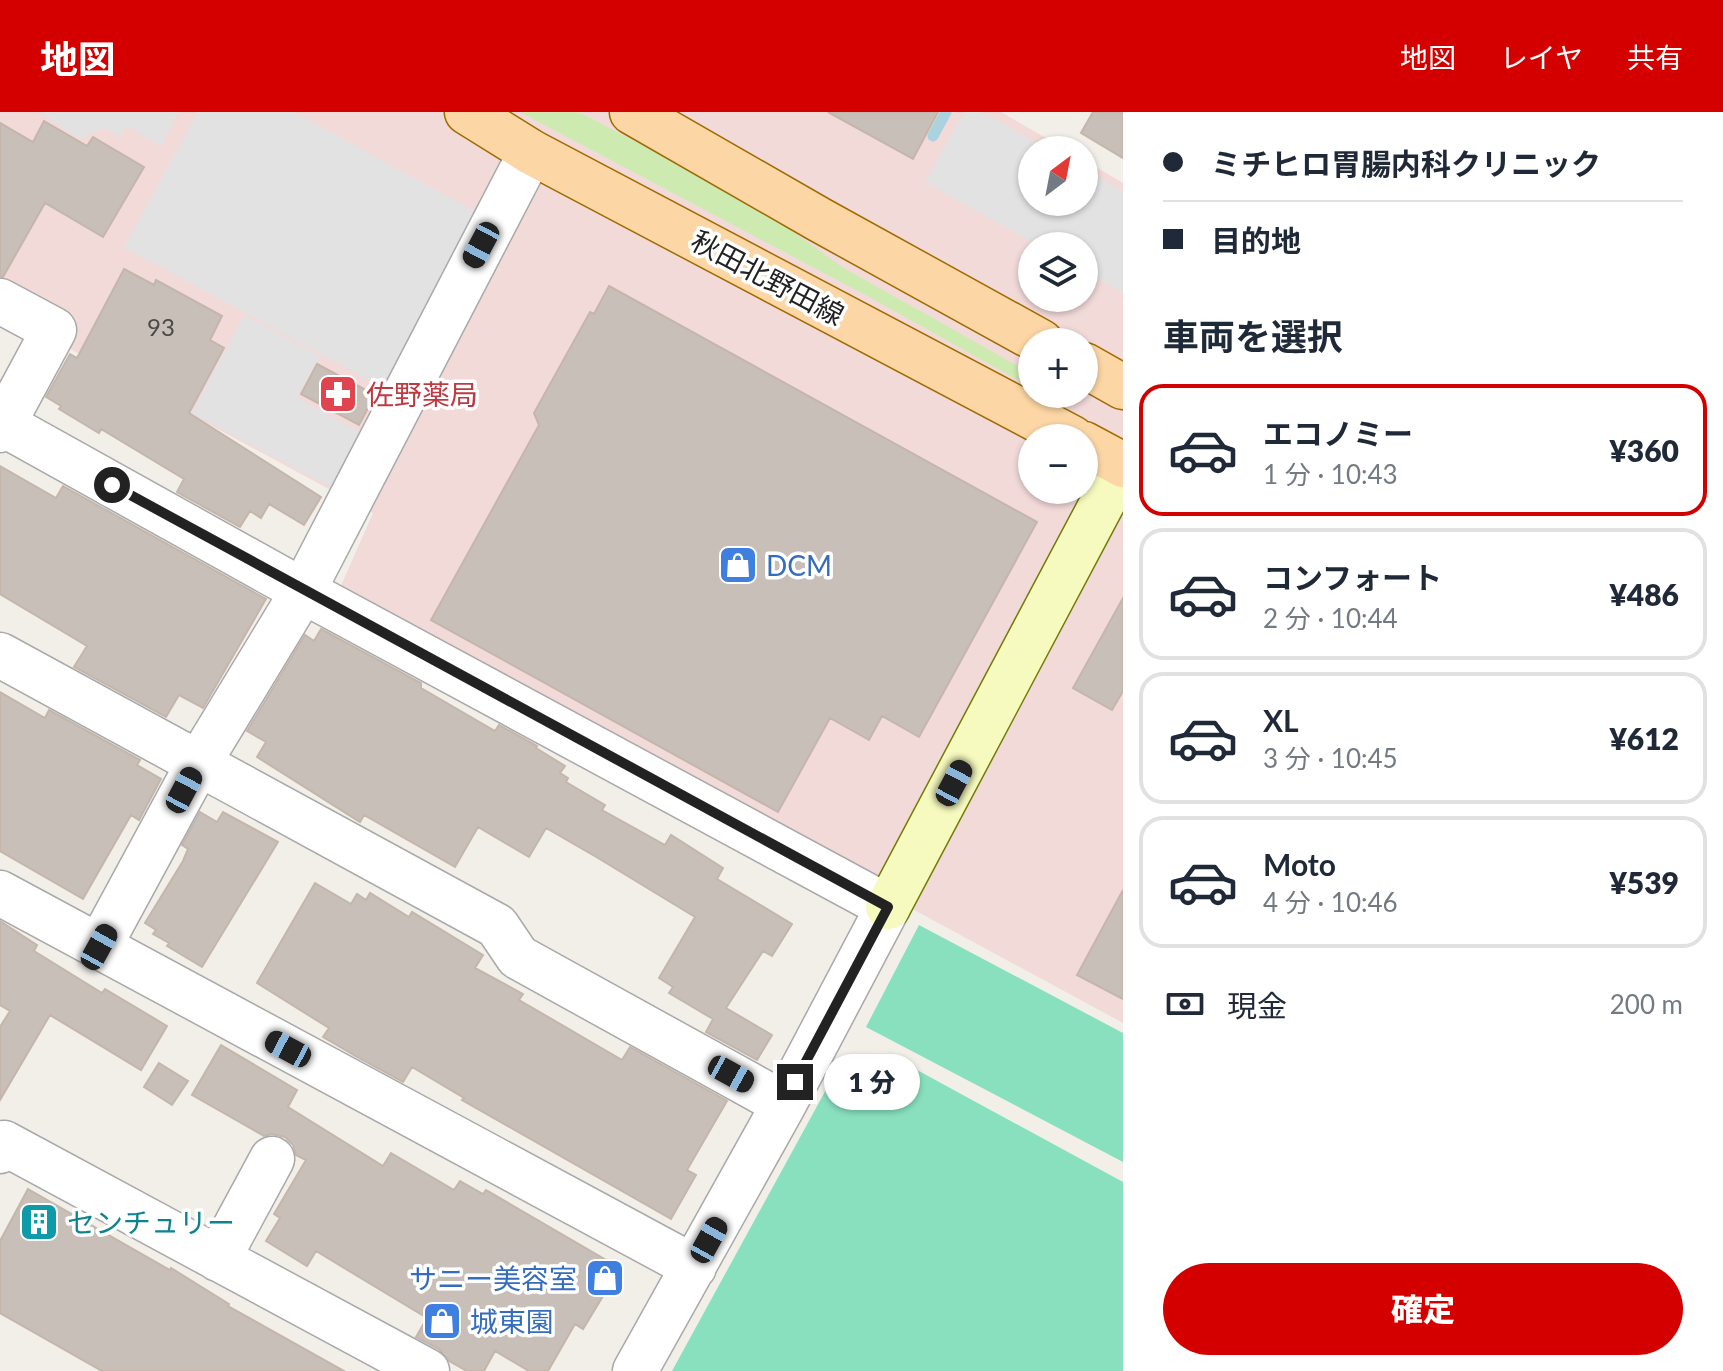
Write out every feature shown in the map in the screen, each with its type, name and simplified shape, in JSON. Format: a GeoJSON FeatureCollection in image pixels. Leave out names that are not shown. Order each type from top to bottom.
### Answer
{"type":"FeatureCollection","features":[{"type":"Feature","properties":{"kind":"main road","name":"秋田北野田線"},"geometry":{"type":"LineString","coordinates":[[467,112],[531,152],[1046,424]]}},
{"type":"Feature","properties":{"kind":"main road"},"geometry":{"type":"LineString","coordinates":[[632,112],[1018,329]]}},
{"type":"Feature","properties":{"kind":"main road"},"geometry":{"type":"LineString","coordinates":[[1098,373],[1123,387]]}},
{"type":"Feature","properties":{"kind":"main road"},"geometry":{"type":"LineString","coordinates":[[1098,452],[1123,465]]}},
{"type":"Feature","properties":{"kind":"street"},"geometry":{"type":"LineString","coordinates":[[99,947],[198,764],[303,591],[531,152]]}},
{"type":"Feature","properties":{"kind":"street"},"geometry":{"type":"LineString","coordinates":[[0,301],[54,330],[2,427],[888,907]]}},
{"type":"Feature","properties":{"kind":"street"},"geometry":{"type":"LineString","coordinates":[[635,1371],[784,1104],[1123,465]]}},
{"type":"Feature","properties":{"kind":"street"},"geometry":{"type":"LineString","coordinates":[[0,655],[497,926],[518,957],[784,1104]]}},
{"type":"Feature","properties":{"kind":"street"},"geometry":{"type":"LineString","coordinates":[[0,893],[694,1267]]}},
{"type":"Feature","properties":{"kind":"street"},"geometry":{"type":"LineString","coordinates":[[0,1151],[4,1143],[427,1371]]}},
{"type":"Feature","properties":{"kind":"street"},"geometry":{"type":"LineString","coordinates":[[218,1259],[272,1159]]}},
{"type":"Feature","properties":{"kind":"shaded area"},"geometry":{"type":"Polygon","coordinates":[[[0,112],[1001,112],[1043,136],[1018,136],[1018,216],[1098,216],[1098,168],[1123,183],[1123,1023],[336,597],[373,513],[0,311],[0,112]]]}},
{"type":"Feature","properties":{"kind":"shaded area"},"geometry":{"type":"Polygon","coordinates":[[[38,112],[179,112],[161,146],[126,126],[120,137],[105,128],[80,139],[38,112]]]}},
{"type":"Feature","properties":{"kind":"shaded area"},"geometry":{"type":"Polygon","coordinates":[[[198,112],[294,112],[478,213],[383,388],[124,247],[198,112]]]}},
{"type":"Feature","properties":{"kind":"shaded area"},"geometry":{"type":"Polygon","coordinates":[[[964,112],[982,112],[1025,136],[1018,136],[1018,216],[1098,216],[1098,177],[1123,191],[1123,293],[1098,279],[1098,232],[1018,234],[925,182],[964,112]]]}},
{"type":"Feature","properties":{"kind":"shaded area"},"geometry":{"type":"Polygon","coordinates":[[[244,315],[320,356],[297,398],[362,433],[333,488],[192,413],[244,315]]]}},
{"type":"Feature","properties":{"kind":"green space"},"geometry":{"type":"Polygon","coordinates":[[[520,112],[579,112],[756,205],[842,267],[1018,366],[1018,380],[871,298],[520,112]]]}},
{"type":"Feature","properties":{"kind":"green space"},"geometry":{"type":"Polygon","coordinates":[[[919,925],[1123,1033],[1123,1162],[866,1027],[919,925]]]}},
{"type":"Feature","properties":{"kind":"green space"},"geometry":{"type":"Polygon","coordinates":[[[895,1058],[1123,1182],[1123,1371],[672,1371],[839,1066],[895,1058]]]}},
{"type":"Feature","properties":{"kind":"building"},"geometry":{"type":"Polygon","coordinates":[[[828,112],[938,112],[913,159],[828,112]]]}},
{"type":"Feature","properties":{"kind":"building"},"geometry":{"type":"Polygon","coordinates":[[[1093,112],[1123,112],[1123,158],[1098,143],[1098,136],[1081,133],[1093,112]]]}},
{"type":"Feature","properties":{"kind":"building"},"geometry":{"type":"Polygon","coordinates":[[[44,121],[87,146],[93,137],[144,167],[103,237],[45,203],[3,277],[0,276],[0,123],[33,142],[44,121]]]}},
{"type":"Feature","properties":{"kind":"building"},"geometry":{"type":"Polygon","coordinates":[[[124,269],[154,285],[156,280],[222,316],[210,340],[224,348],[189,413],[321,497],[304,525],[269,504],[261,518],[250,511],[240,527],[177,492],[184,479],[101,429],[99,433],[59,409],[61,406],[46,397],[70,354],[77,358],[124,269]]]}},
{"type":"Feature","properties":{"kind":"building","name":"DCM"},"geometry":{"type":"Polygon","coordinates":[[[609,286],[1037,522],[919,737],[882,716],[869,740],[830,718],[778,812],[431,620],[539,425],[534,413],[590,312],[594,314],[609,286]]]}},
{"type":"Feature","properties":{"kind":"building","name":"佐野薬局"},"geometry":{"type":"Polygon","coordinates":[[[317,364],[375,395],[359,425],[301,394],[317,364]]]}},
{"type":"Feature","properties":{"kind":"building"},"geometry":{"type":"Polygon","coordinates":[[[0,466],[56,498],[63,486],[266,599],[203,708],[179,695],[166,717],[74,667],[87,646],[0,594],[0,466]]]}},
{"type":"Feature","properties":{"kind":"building"},"geometry":{"type":"Polygon","coordinates":[[[1123,598],[1123,691],[1112,710],[1073,688],[1123,598]]]}},
{"type":"Feature","properties":{"kind":"building"},"geometry":{"type":"Polygon","coordinates":[[[321,629],[421,683],[421,688],[495,731],[499,725],[537,746],[565,766],[560,773],[568,778],[566,782],[605,805],[602,810],[665,845],[671,835],[723,868],[717,879],[792,924],[772,956],[763,951],[726,1008],[772,1035],[757,1060],[706,1032],[713,1019],[669,993],[673,987],[659,978],[695,917],[598,858],[546,828],[529,857],[478,827],[455,867],[364,815],[360,822],[257,757],[266,742],[247,731],[305,635],[314,641],[321,629]]]}},
{"type":"Feature","properties":{"kind":"building"},"geometry":{"type":"Polygon","coordinates":[[[0,692],[45,718],[49,710],[140,760],[137,765],[161,779],[139,820],[131,815],[83,899],[0,851],[0,692]]]}},
{"type":"Feature","properties":{"kind":"building"},"geometry":{"type":"Polygon","coordinates":[[[200,812],[217,822],[223,812],[278,842],[202,967],[167,946],[169,943],[153,934],[156,930],[145,923],[183,861],[188,849],[182,845],[200,812]]]}},
{"type":"Feature","properties":{"kind":"building"},"geometry":{"type":"Polygon","coordinates":[[[315,883],[351,904],[357,894],[366,900],[370,893],[409,917],[412,912],[483,955],[475,968],[523,994],[519,1000],[622,1060],[630,1047],[727,1101],[687,1170],[696,1175],[671,1219],[462,1100],[464,1098],[412,1067],[403,1082],[357,1057],[323,1037],[329,1028],[257,983],[315,883]]]}},
{"type":"Feature","properties":{"kind":"building"},"geometry":{"type":"Polygon","coordinates":[[[1123,890],[1123,999],[1077,975],[1123,890]]]}},
{"type":"Feature","properties":{"kind":"building"},"geometry":{"type":"Polygon","coordinates":[[[0,921],[37,945],[34,951],[102,993],[105,989],[167,1026],[141,1070],[50,1015],[0,1100],[0,1027],[10,1011],[0,1005],[0,921]]]}},
{"type":"Feature","properties":{"kind":"building"},"geometry":{"type":"Polygon","coordinates":[[[221,1045],[297,1090],[288,1107],[383,1166],[391,1153],[454,1190],[460,1181],[483,1194],[486,1190],[620,1268],[583,1329],[575,1324],[548,1371],[529,1371],[495,1351],[484,1371],[467,1371],[449,1361],[439,1349],[416,1337],[427,1318],[316,1251],[307,1266],[266,1241],[280,1218],[274,1214],[306,1160],[296,1155],[293,1145],[285,1137],[264,1136],[192,1095],[221,1045]]]}},
{"type":"Feature","properties":{"kind":"building"},"geometry":{"type":"Polygon","coordinates":[[[159,1063],[188,1081],[172,1105],[144,1087],[159,1063]]]}},
{"type":"Feature","properties":{"kind":"building"},"geometry":{"type":"Polygon","coordinates":[[[28,1189],[171,1268],[228,1306],[344,1371],[102,1371],[0,1313],[0,1241],[28,1189]]]}},
{"type":"Feature","properties":{"kind":"waterway"},"geometry":{"type":"LineString","coordinates":[[933,136],[946,112]]}},
{"type":"Feature","properties":{"kind":"place","name":"佐野薬局"},"geometry":{"type":"Point","coordinates":[338,394]}},
{"type":"Feature","properties":{"kind":"place","name":"DCM"},"geometry":{"type":"Point","coordinates":[738,565]}},
{"type":"Feature","properties":{"kind":"place","name":"センチュリー"},"geometry":{"type":"Point","coordinates":[39,1222]}},
{"type":"Feature","properties":{"kind":"place","name":"サニー美容室"},"geometry":{"type":"Point","coordinates":[605,1278]}},
{"type":"Feature","properties":{"kind":"place","name":"城東園"},"geometry":{"type":"Point","coordinates":[442,1321]}},
{"type":"Feature","properties":{"kind":"route"},"geometry":{"type":"LineString","coordinates":[[112,485],[888,907],[795,1082]]}}]}
